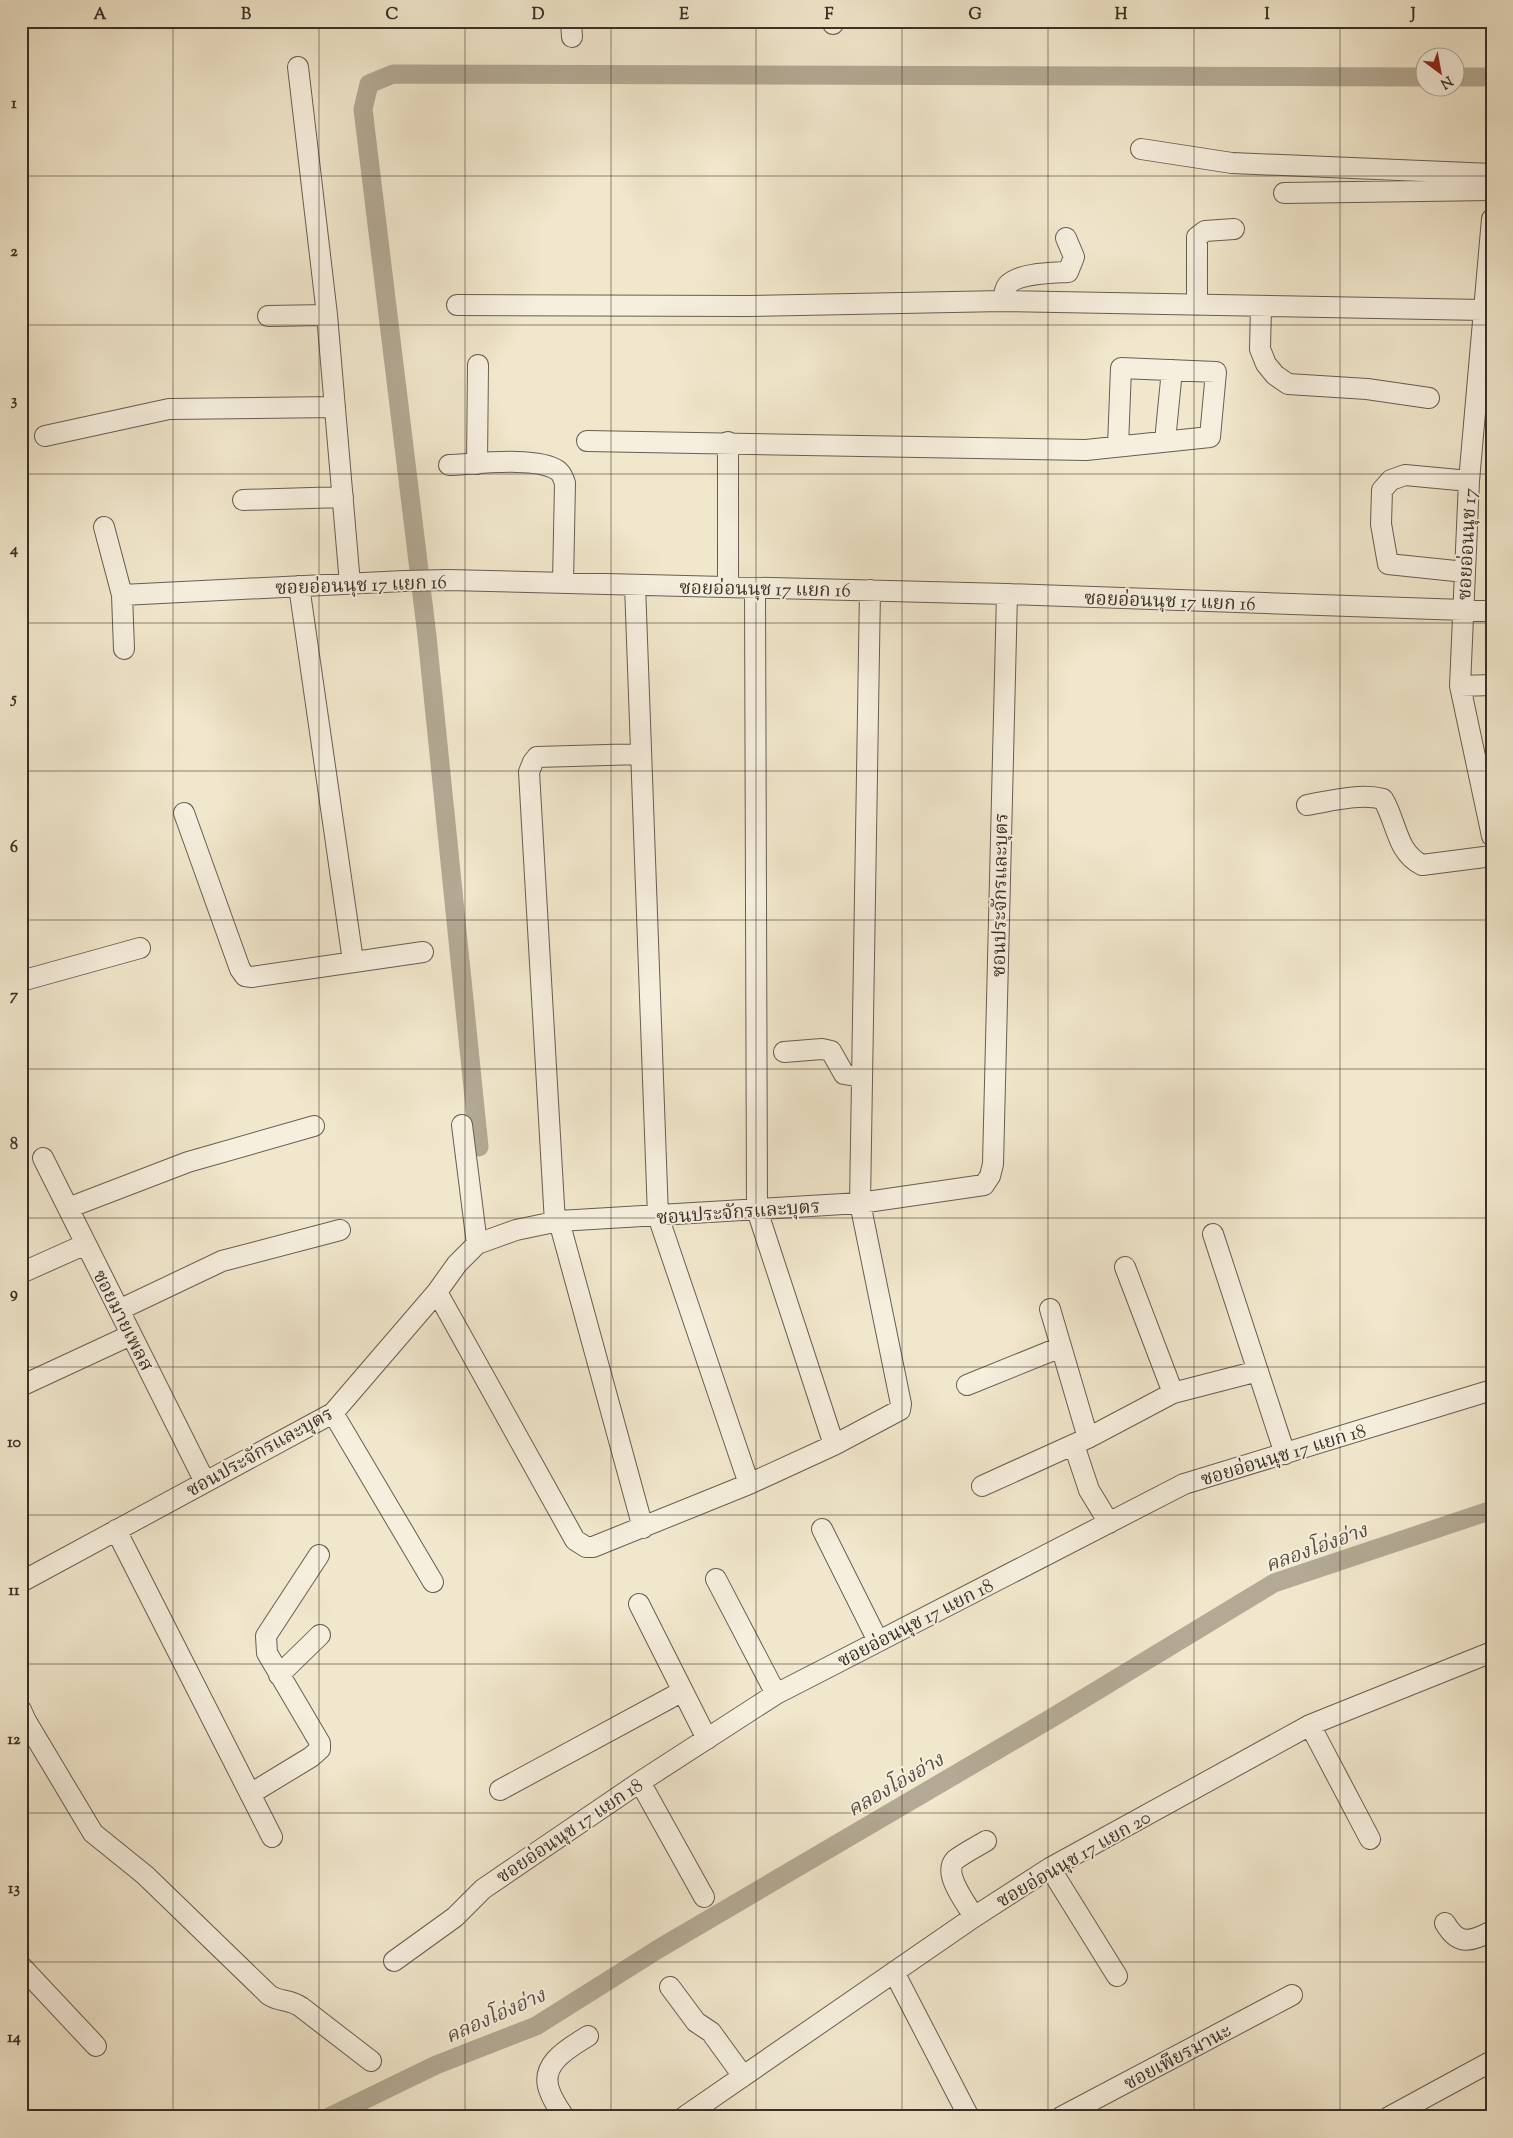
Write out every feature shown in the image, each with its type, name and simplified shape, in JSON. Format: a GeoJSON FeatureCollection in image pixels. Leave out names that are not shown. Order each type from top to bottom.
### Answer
{"type":"FeatureCollection","features":[{"type":"Feature","properties":{"kind":"street"},"geometry":{"type":"LineString","coordinates":[[298,67],[327,315],[350,584]]}},
{"type":"Feature","properties":{"kind":"street"},"geometry":{"type":"LineString","coordinates":[[1141,149],[1232,163],[1492,174]]}},
{"type":"Feature","properties":{"kind":"street"},"geometry":{"type":"LineString","coordinates":[[1284,192],[1492,190]]}},
{"type":"Feature","properties":{"kind":"street","name":"ซอยอ่อนนุช 17"},"geometry":{"type":"LineString","coordinates":[[1492,220],[1490,266],[1483,310],[1469,482],[1460,686],[1492,836]]}},
{"type":"Feature","properties":{"kind":"street"},"geometry":{"type":"LineString","coordinates":[[1197,305],[1197,237],[1205,231],[1234,229]]}},
{"type":"Feature","properties":{"kind":"street"},"geometry":{"type":"LineString","coordinates":[[1003,301],[1006,287],[1013,280],[1028,276],[1068,272],[1074,256],[1066,238]]}},
{"type":"Feature","properties":{"kind":"street"},"geometry":{"type":"LineString","coordinates":[[457,304],[748,306],[1003,301],[1483,310]]}},
{"type":"Feature","properties":{"kind":"street"},"geometry":{"type":"LineString","coordinates":[[1261,306],[1260,349],[1266,364],[1288,384],[1367,388],[1428,398]]}},
{"type":"Feature","properties":{"kind":"street"},"geometry":{"type":"LineString","coordinates":[[268,316],[327,315]]}},
{"type":"Feature","properties":{"kind":"street"},"geometry":{"type":"LineString","coordinates":[[477,464],[478,365]]}},
{"type":"Feature","properties":{"kind":"street"},"geometry":{"type":"LineString","coordinates":[[588,440],[1086,450],[1210,437],[1216,372],[1121,368],[1118,446]]}},
{"type":"Feature","properties":{"kind":"street"},"geometry":{"type":"LineString","coordinates":[[1165,441],[1172,370]]}},
{"type":"Feature","properties":{"kind":"street"},"geometry":{"type":"LineString","coordinates":[[45,436],[169,409],[335,407]]}},
{"type":"Feature","properties":{"kind":"street"},"geometry":{"type":"LineString","coordinates":[[728,442],[728,587]]}},
{"type":"Feature","properties":{"kind":"street"},"geometry":{"type":"LineString","coordinates":[[449,465],[527,462],[555,468],[560,472],[565,483],[563,583]]}},
{"type":"Feature","properties":{"kind":"street"},"geometry":{"type":"LineString","coordinates":[[1465,572],[1388,564],[1381,524],[1382,490],[1391,480],[1405,475],[1469,482]]}},
{"type":"Feature","properties":{"kind":"street"},"geometry":{"type":"LineString","coordinates":[[243,500],[342,497]]}},
{"type":"Feature","properties":{"kind":"street"},"geometry":{"type":"LineString","coordinates":[[104,527],[122,595],[124,649]]}},
{"type":"Feature","properties":{"kind":"street","name":"ซอยอ่อนนุช 17 แยก 16"},"geometry":{"type":"LineString","coordinates":[[122,595],[448,580],[1007,594],[1492,611]]}},
{"type":"Feature","properties":{"kind":"street"},"geometry":{"type":"LineString","coordinates":[[635,585],[658,1216],[749,1484]]}},
{"type":"Feature","properties":{"kind":"street"},"geometry":{"type":"LineString","coordinates":[[299,586],[353,961]]}},
{"type":"Feature","properties":{"kind":"street"},"geometry":{"type":"LineString","coordinates":[[755,588],[757,1210],[834,1445]]}},
{"type":"Feature","properties":{"kind":"street"},"geometry":{"type":"LineString","coordinates":[[437,1292],[575,1540],[586,1547],[593,1547],[643,1528],[749,1484],[834,1445],[900,1410],[901,1404],[860,1203],[870,590]]}},
{"type":"Feature","properties":{"kind":"street","name":"ซอนประจักรและบุตร"},"geometry":{"type":"LineString","coordinates":[[21,1582],[333,1413],[437,1292],[456,1264],[477,1244],[516,1230],[557,1222],[860,1203],[984,1185],[992,1171],[1007,594]]}},
{"type":"Feature","properties":{"kind":"street"},"geometry":{"type":"LineString","coordinates":[[1460,686],[1492,685]]}},
{"type":"Feature","properties":{"kind":"street"},"geometry":{"type":"LineString","coordinates":[[641,754],[536,758],[528,780],[557,1222],[643,1528]]}},
{"type":"Feature","properties":{"kind":"street"},"geometry":{"type":"LineString","coordinates":[[1307,805],[1346,799],[1375,797],[1383,799],[1391,813],[1401,845],[1412,860],[1422,865],[1492,856]]}},
{"type":"Feature","properties":{"kind":"street"},"geometry":{"type":"LineString","coordinates":[[184,813],[240,969],[245,976],[423,952]]}},
{"type":"Feature","properties":{"kind":"street"},"geometry":{"type":"LineString","coordinates":[[21,981],[140,948]]}},
{"type":"Feature","properties":{"kind":"street"},"geometry":{"type":"LineString","coordinates":[[784,1052],[822,1049],[831,1051],[844,1074],[862,1077]]}},
{"type":"Feature","properties":{"kind":"street"},"geometry":{"type":"LineString","coordinates":[[462,1125],[477,1244]]}},
{"type":"Feature","properties":{"kind":"street"},"geometry":{"type":"LineString","coordinates":[[68,1208],[188,1162],[314,1126]]}},
{"type":"Feature","properties":{"kind":"street","name":"ซอยมายเพลส"},"geometry":{"type":"LineString","coordinates":[[43,1158],[205,1482]]}},
{"type":"Feature","properties":{"kind":"street"},"geometry":{"type":"LineString","coordinates":[[119,1310],[222,1261],[340,1230]]}},
{"type":"Feature","properties":{"kind":"street"},"geometry":{"type":"LineString","coordinates":[[1213,1234],[1285,1454]]}},
{"type":"Feature","properties":{"kind":"street"},"geometry":{"type":"LineString","coordinates":[[21,1273],[86,1244]]}},
{"type":"Feature","properties":{"kind":"street"},"geometry":{"type":"LineString","coordinates":[[1125,1267],[1173,1394]]}},
{"type":"Feature","properties":{"kind":"street"},"geometry":{"type":"LineString","coordinates":[[1050,1310],[1061,1347],[1093,1499],[1110,1523]]}},
{"type":"Feature","properties":{"kind":"street"},"geometry":{"type":"LineString","coordinates":[[21,1386],[131,1335]]}},
{"type":"Feature","properties":{"kind":"street"},"geometry":{"type":"LineString","coordinates":[[967,1385],[1061,1347]]}},
{"type":"Feature","properties":{"kind":"street"},"geometry":{"type":"LineString","coordinates":[[982,1486],[1081,1441],[1173,1394],[1258,1371]]}},
{"type":"Feature","properties":{"kind":"street","name":"ซอยอ่อนนุช 17 แยก 18"},"geometry":{"type":"LineString","coordinates":[[394,1961],[455,1917],[483,1889],[640,1782],[776,1694],[1184,1484],[1492,1390]]}},
{"type":"Feature","properties":{"kind":"street"},"geometry":{"type":"LineString","coordinates":[[333,1413],[432,1582]]}},
{"type":"Feature","properties":{"kind":"street"},"geometry":{"type":"LineString","coordinates":[[822,1529],[878,1641]]}},
{"type":"Feature","properties":{"kind":"street"},"geometry":{"type":"LineString","coordinates":[[116,1530],[272,1837]]}},
{"type":"Feature","properties":{"kind":"street"},"geometry":{"type":"LineString","coordinates":[[250,1794],[311,1758],[320,1749],[320,1743],[267,1653],[266,1636],[318,1555]]}},
{"type":"Feature","properties":{"kind":"street"},"geometry":{"type":"LineString","coordinates":[[716,1579],[776,1694]]}},
{"type":"Feature","properties":{"kind":"street"},"geometry":{"type":"LineString","coordinates":[[639,1604],[707,1739]]}},
{"type":"Feature","properties":{"kind":"street"},"geometry":{"type":"LineString","coordinates":[[279,1675],[320,1635]]}},
{"type":"Feature","properties":{"kind":"street","name":"ซอยอ่อนนุช 17 แยก 20"},"geometry":{"type":"LineString","coordinates":[[684,2117],[974,1916],[1050,1868],[1310,1725],[1492,1652]]}},
{"type":"Feature","properties":{"kind":"street"},"geometry":{"type":"LineString","coordinates":[[500,1790],[683,1691]]}},
{"type":"Feature","properties":{"kind":"street"},"geometry":{"type":"LineString","coordinates":[[21,1710],[93,1834],[145,1875],[269,1995],[276,1999],[292,2001],[302,2006],[371,2061]]}},
{"type":"Feature","properties":{"kind":"street"},"geometry":{"type":"LineString","coordinates":[[1310,1725],[1370,1839]]}},
{"type":"Feature","properties":{"kind":"street"},"geometry":{"type":"LineString","coordinates":[[640,1782],[704,1897]]}},
{"type":"Feature","properties":{"kind":"street"},"geometry":{"type":"LineString","coordinates":[[974,1916],[954,1884],[951,1874],[952,1865],[956,1860],[986,1841]]}},
{"type":"Feature","properties":{"kind":"street"},"geometry":{"type":"LineString","coordinates":[[1050,1868],[1117,1976]]}},
{"type":"Feature","properties":{"kind":"street"},"geometry":{"type":"LineString","coordinates":[[1445,1923],[1451,1934],[1464,1940],[1474,1940],[1492,1931]]}},
{"type":"Feature","properties":{"kind":"street"},"geometry":{"type":"LineString","coordinates":[[21,1966],[96,2046]]}},
{"type":"Feature","properties":{"kind":"street"},"geometry":{"type":"LineString","coordinates":[[894,1972],[969,2117]]}},
{"type":"Feature","properties":{"kind":"street"},"geometry":{"type":"LineString","coordinates":[[670,1987],[696,2022],[711,2032],[743,2076]]}},
{"type":"Feature","properties":{"kind":"street","name":"ซอยเพียรมานะ"},"geometry":{"type":"LineString","coordinates":[[1061,2117],[1292,1995]]}},
{"type":"Feature","properties":{"kind":"street"},"geometry":{"type":"LineString","coordinates":[[564,2117],[549,2091],[548,2074],[552,2064],[561,2053],[588,2036]]}},
{"type":"Feature","properties":{"kind":"street"},"geometry":{"type":"LineString","coordinates":[[1389,2117],[1492,2061]]}},
{"type":"Feature","properties":{"kind":"waterway"},"geometry":{"type":"LineString","coordinates":[[479,1147],[427,636],[363,109],[369,84],[393,74],[1416,77]]}},
{"type":"Feature","properties":{"kind":"waterway"},"geometry":{"type":"LineString","coordinates":[[1466,77],[1492,77]]}},
{"type":"Feature","properties":{"kind":"waterway","name":"คลองโอ่งอ่าง"},"geometry":{"type":"LineString","coordinates":[[329,2117],[436,2065],[536,2026],[660,1948],[1055,1716],[1274,1583],[1492,1510]]}}]}
